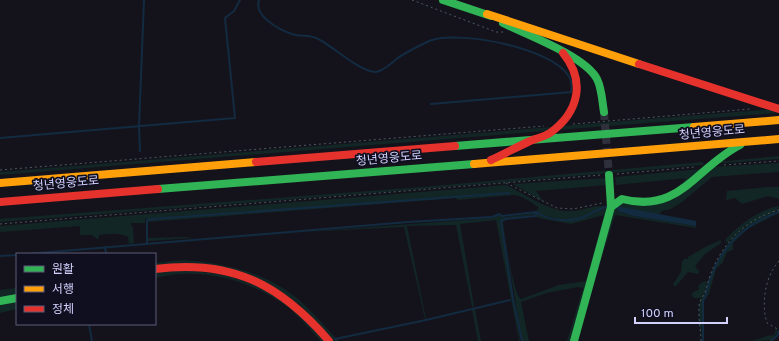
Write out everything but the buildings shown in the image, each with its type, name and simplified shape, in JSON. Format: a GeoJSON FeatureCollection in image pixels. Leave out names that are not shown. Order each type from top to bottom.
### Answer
{"type":"FeatureCollection","features":[{"type":"Feature","properties":{"kind":"main road"},"geometry":{"type":"LineString","coordinates":[[444,0],[779,109]]}},
{"type":"Feature","properties":{"kind":"main road"},"geometry":{"type":"LineString","coordinates":[[487,14],[582,63],[596,77],[600,86],[604,112]]}},
{"type":"Feature","properties":{"kind":"main road"},"geometry":{"type":"LineString","coordinates":[[486,163],[531,140],[550,133],[559,125],[572,109],[579,90],[575,70],[569,59],[563,53]]}},
{"type":"Feature","properties":{"kind":"main road","name":"청년영웅도로"},"geometry":{"type":"LineString","coordinates":[[0,183],[779,120]]}},
{"type":"Feature","properties":{"kind":"main road","name":"청년영웅도로"},"geometry":{"type":"LineString","coordinates":[[0,202],[779,139]]}},
{"type":"Feature","properties":{"kind":"main road"},"geometry":{"type":"LineString","coordinates":[[611,207],[622,199],[649,203],[662,200],[683,188],[708,166],[732,148],[749,142]]}},
{"type":"Feature","properties":{"kind":"main road"},"geometry":{"type":"LineString","coordinates":[[574,341],[611,207],[609,175]]}},
{"type":"Feature","properties":{"kind":"main road"},"geometry":{"type":"LineString","coordinates":[[156,269],[176,266],[206,267],[251,279],[291,302],[329,341]]}},
{"type":"Feature","properties":{"kind":"main road"},"geometry":{"type":"LineString","coordinates":[[0,301],[16,298]]}},
{"type":"Feature","properties":{"kind":"path"},"geometry":{"type":"LineString","coordinates":[[412,0],[496,32],[514,32],[516,30]]}},
{"type":"Feature","properties":{"kind":"path"},"geometry":{"type":"LineString","coordinates":[[559,125],[751,109]]}},
{"type":"Feature","properties":{"kind":"path"},"geometry":{"type":"LineString","coordinates":[[0,170],[544,126]]}},
{"type":"Feature","properties":{"kind":"path"},"geometry":{"type":"LineString","coordinates":[[721,166],[779,161]]}},
{"type":"Feature","properties":{"kind":"path"},"geometry":{"type":"LineString","coordinates":[[0,224],[708,166]]}},
{"type":"Feature","properties":{"kind":"path"},"geometry":{"type":"LineString","coordinates":[[506,183],[557,208],[573,209],[601,203],[607,204],[611,207]]}},
{"type":"Feature","properties":{"kind":"path"},"geometry":{"type":"LineString","coordinates":[[701,341],[700,301],[705,292],[709,277],[726,244],[746,225],[779,210]]}},
{"type":"Feature","properties":{"kind":"path"},"geometry":{"type":"LineString","coordinates":[[779,261],[772,269],[764,299],[764,308],[767,323],[779,330]]}},
{"type":"Feature","properties":{"kind":"green space"},"geometry":{"type":"Polygon","coordinates":[[[774,109],[775,113],[557,130],[561,126],[774,109]]]}},
{"type":"Feature","properties":{"kind":"green space"},"geometry":{"type":"Polygon","coordinates":[[[552,127],[546,131],[0,175],[0,172],[552,127]]]}},
{"type":"Feature","properties":{"kind":"green space"},"geometry":{"type":"Polygon","coordinates":[[[779,156],[779,159],[713,164],[716,162],[779,156]]]}},
{"type":"Feature","properties":{"kind":"green space"},"geometry":{"type":"Polygon","coordinates":[[[702,162],[704,164],[703,165],[422,189],[0,222],[0,219],[422,187],[702,162]]]}},
{"type":"Feature","properties":{"kind":"green space"},"geometry":{"type":"Polygon","coordinates":[[[779,163],[779,172],[712,177],[682,202],[671,209],[662,211],[658,215],[616,206],[618,211],[634,216],[696,226],[696,228],[615,215],[581,325],[578,341],[576,341],[615,205],[622,202],[644,206],[664,202],[689,186],[711,167],[779,163]]]}},
{"type":"Feature","properties":{"kind":"green space"},"geometry":{"type":"Polygon","coordinates":[[[702,169],[675,191],[686,178],[616,185],[615,177],[702,169]]]}},
{"type":"Feature","properties":{"kind":"green space"},"geometry":{"type":"Polygon","coordinates":[[[607,178],[607,185],[536,191],[544,202],[513,184],[607,178]]]}},
{"type":"Feature","properties":{"kind":"green space"},"geometry":{"type":"Polygon","coordinates":[[[506,185],[545,205],[561,210],[574,211],[598,206],[608,206],[579,218],[560,219],[547,216],[536,211],[539,208],[520,197],[513,195],[458,200],[456,198],[148,222],[145,218],[145,223],[131,223],[131,226],[133,227],[134,243],[129,244],[128,237],[121,234],[99,235],[99,238],[97,239],[92,235],[80,235],[80,226],[0,232],[0,226],[506,185]]]}},
{"type":"Feature","properties":{"kind":"green space"},"geometry":{"type":"Polygon","coordinates":[[[779,187],[779,199],[768,196],[742,204],[735,198],[726,200],[727,191],[779,187]]]}},
{"type":"Feature","properties":{"kind":"green space"},"geometry":{"type":"Polygon","coordinates":[[[779,206],[779,209],[746,225],[727,243],[725,240],[749,219],[764,211],[779,206]]]}},
{"type":"Feature","properties":{"kind":"green space"},"geometry":{"type":"Polygon","coordinates":[[[609,208],[571,341],[567,341],[583,288],[578,287],[547,293],[521,302],[529,341],[522,341],[502,221],[506,219],[503,222],[510,264],[515,287],[521,299],[559,285],[586,281],[604,215],[571,224],[539,218],[536,216],[537,213],[554,220],[567,221],[580,219],[600,210],[609,208]]]}},
{"type":"Feature","properties":{"kind":"green space"},"geometry":{"type":"Polygon","coordinates":[[[779,210],[755,222],[739,233],[710,276],[723,251],[741,230],[765,215],[779,210]]]}},
{"type":"Feature","properties":{"kind":"green space"},"geometry":{"type":"Polygon","coordinates":[[[536,213],[536,215],[506,218],[501,221],[520,341],[496,220],[460,224],[474,306],[472,307],[456,225],[407,226],[426,319],[404,227],[303,232],[492,218],[498,215],[503,217],[536,213]]]}},
{"type":"Feature","properties":{"kind":"green space"},"geometry":{"type":"Polygon","coordinates":[[[779,213],[749,228],[767,217],[779,213]]]}},
{"type":"Feature","properties":{"kind":"green space"},"geometry":{"type":"Polygon","coordinates":[[[749,228],[733,243],[733,250],[727,252],[723,262],[716,269],[709,294],[704,301],[716,266],[730,246],[738,237],[749,228]]]}},
{"type":"Feature","properties":{"kind":"green space"},"geometry":{"type":"Polygon","coordinates":[[[148,238],[193,238],[148,241],[148,238]]]}},
{"type":"Feature","properties":{"kind":"green space"},"geometry":{"type":"Polygon","coordinates":[[[721,240],[721,243],[705,254],[696,265],[695,267],[699,271],[699,274],[688,272],[675,287],[673,284],[681,272],[682,262],[684,259],[688,259],[688,257],[707,246],[721,240]]]}},
{"type":"Feature","properties":{"kind":"green space"},"geometry":{"type":"Polygon","coordinates":[[[183,260],[199,261],[244,270],[272,282],[298,299],[339,341],[334,341],[300,305],[240,272],[156,266],[156,263],[183,260]]]}},
{"type":"Feature","properties":{"kind":"green space"},"geometry":{"type":"Polygon","coordinates":[[[171,270],[219,274],[239,279],[257,286],[291,308],[325,341],[321,341],[289,308],[274,298],[242,283],[208,275],[190,274],[156,278],[156,273],[171,270]]]}},
{"type":"Feature","properties":{"kind":"green space"},"geometry":{"type":"Polygon","coordinates":[[[710,279],[703,301],[701,341],[699,305],[710,279]]]}},
{"type":"Feature","properties":{"kind":"green space"},"geometry":{"type":"Polygon","coordinates":[[[704,281],[707,282],[705,292],[701,298],[694,298],[691,294],[699,290],[698,286],[704,281]]]}},
{"type":"Feature","properties":{"kind":"green space"},"geometry":{"type":"Polygon","coordinates":[[[16,288],[16,295],[0,298],[0,290],[16,288]]]}},
{"type":"Feature","properties":{"kind":"green space"},"geometry":{"type":"Polygon","coordinates":[[[16,300],[16,309],[0,313],[0,304],[16,300]]]}},
{"type":"Feature","properties":{"kind":"green space"},"geometry":{"type":"Polygon","coordinates":[[[475,309],[481,341],[478,341],[472,310],[475,309]]]}},
{"type":"Feature","properties":{"kind":"green space"},"geometry":{"type":"Polygon","coordinates":[[[776,329],[778,330],[773,340],[750,341],[774,335],[776,329]]]}},
{"type":"Feature","properties":{"kind":"water"},"geometry":{"type":"Polygon","coordinates":[[[616,206],[696,221],[696,226],[634,216],[618,211],[616,206]]]}},
{"type":"Feature","properties":{"kind":"waterway"},"geometry":{"type":"LineString","coordinates":[[140,151],[139,127],[144,0]]}},
{"type":"Feature","properties":{"kind":"waterway"},"geometry":{"type":"LineString","coordinates":[[0,138],[235,118],[225,18],[234,11],[240,0]]}},
{"type":"Feature","properties":{"kind":"waterway"},"geometry":{"type":"LineString","coordinates":[[259,0],[258,6],[260,12],[275,26],[296,35],[316,38],[355,64],[369,71],[381,71],[404,54],[432,40],[464,38],[505,44],[544,57],[558,65],[568,75],[572,88],[571,92],[431,104]]}},
{"type":"Feature","properties":{"kind":"waterway"},"geometry":{"type":"LineString","coordinates":[[147,243],[147,220],[153,219],[509,193]]}},
{"type":"Feature","properties":{"kind":"waterway"},"geometry":{"type":"LineString","coordinates":[[39,253],[408,222],[492,217],[499,214],[502,216],[536,212],[554,219],[574,220],[606,207]]}},
{"type":"Feature","properties":{"kind":"waterway"},"geometry":{"type":"LineString","coordinates":[[703,341],[703,301],[716,265],[729,245],[747,229],[757,222],[779,212]]}},
{"type":"Feature","properties":{"kind":"waterway"},"geometry":{"type":"LineString","coordinates":[[522,341],[513,299],[501,221],[506,219],[536,216],[536,213]]}},
{"type":"Feature","properties":{"kind":"waterway"},"geometry":{"type":"LineString","coordinates":[[105,247],[106,253]]}},
{"type":"Feature","properties":{"kind":"waterway"},"geometry":{"type":"LineString","coordinates":[[0,256],[16,255]]}},
{"type":"Feature","properties":{"kind":"waterway"},"geometry":{"type":"LineString","coordinates":[[335,339],[426,320],[510,300]]}},
{"type":"Feature","properties":{"kind":"waterway"},"geometry":{"type":"LineString","coordinates":[[89,325],[92,341]]}},
{"type":"Feature","properties":{"kind":"waterway"},"geometry":{"type":"LineString","coordinates":[[771,341],[777,336],[779,331]]}},
{"type":"Feature","properties":{"kind":"tunnel"},"geometry":{"type":"LineString","coordinates":[[604,112],[609,175]]}},
{"type":"Feature","properties":{"kind":"traffic: fast"},"geometry":{"type":"LineString","coordinates":[[443,0],[491,16]]}},
{"type":"Feature","properties":{"kind":"traffic: fast"},"geometry":{"type":"LineString","coordinates":[[503,23],[540,40],[581,62],[590,70],[599,83],[604,112]]}},
{"type":"Feature","properties":{"kind":"traffic: fast"},"geometry":{"type":"LineString","coordinates":[[455,146],[694,127]]}},
{"type":"Feature","properties":{"kind":"traffic: fast"},"geometry":{"type":"LineString","coordinates":[[611,207],[622,199],[642,202],[659,200],[673,195],[724,155],[740,145]]}},
{"type":"Feature","properties":{"kind":"traffic: fast"},"geometry":{"type":"LineString","coordinates":[[158,189],[474,164]]}},
{"type":"Feature","properties":{"kind":"traffic: fast"},"geometry":{"type":"LineString","coordinates":[[574,341],[611,207],[609,175]]}},
{"type":"Feature","properties":{"kind":"traffic: fast"},"geometry":{"type":"LineString","coordinates":[[0,301],[16,298]]}},
{"type":"Feature","properties":{"kind":"traffic: slow"},"geometry":{"type":"LineString","coordinates":[[487,14],[639,64]]}},
{"type":"Feature","properties":{"kind":"traffic: slow"},"geometry":{"type":"LineString","coordinates":[[694,127],[779,120]]}},
{"type":"Feature","properties":{"kind":"traffic: slow"},"geometry":{"type":"LineString","coordinates":[[474,164],[779,139]]}},
{"type":"Feature","properties":{"kind":"traffic: slow"},"geometry":{"type":"LineString","coordinates":[[0,183],[256,162]]}},
{"type":"Feature","properties":{"kind":"traffic: jam"},"geometry":{"type":"LineString","coordinates":[[491,160],[550,133],[568,116],[576,96],[577,85],[575,74],[563,53]]}},
{"type":"Feature","properties":{"kind":"traffic: jam"},"geometry":{"type":"LineString","coordinates":[[639,64],[779,109]]}},
{"type":"Feature","properties":{"kind":"traffic: jam"},"geometry":{"type":"LineString","coordinates":[[256,162],[455,146]]}},
{"type":"Feature","properties":{"kind":"traffic: jam"},"geometry":{"type":"LineString","coordinates":[[0,202],[158,189]]}},
{"type":"Feature","properties":{"kind":"traffic: jam"},"geometry":{"type":"LineString","coordinates":[[156,269],[182,267],[207,268],[231,272],[252,280],[292,304],[311,321],[329,341]]}}]}
